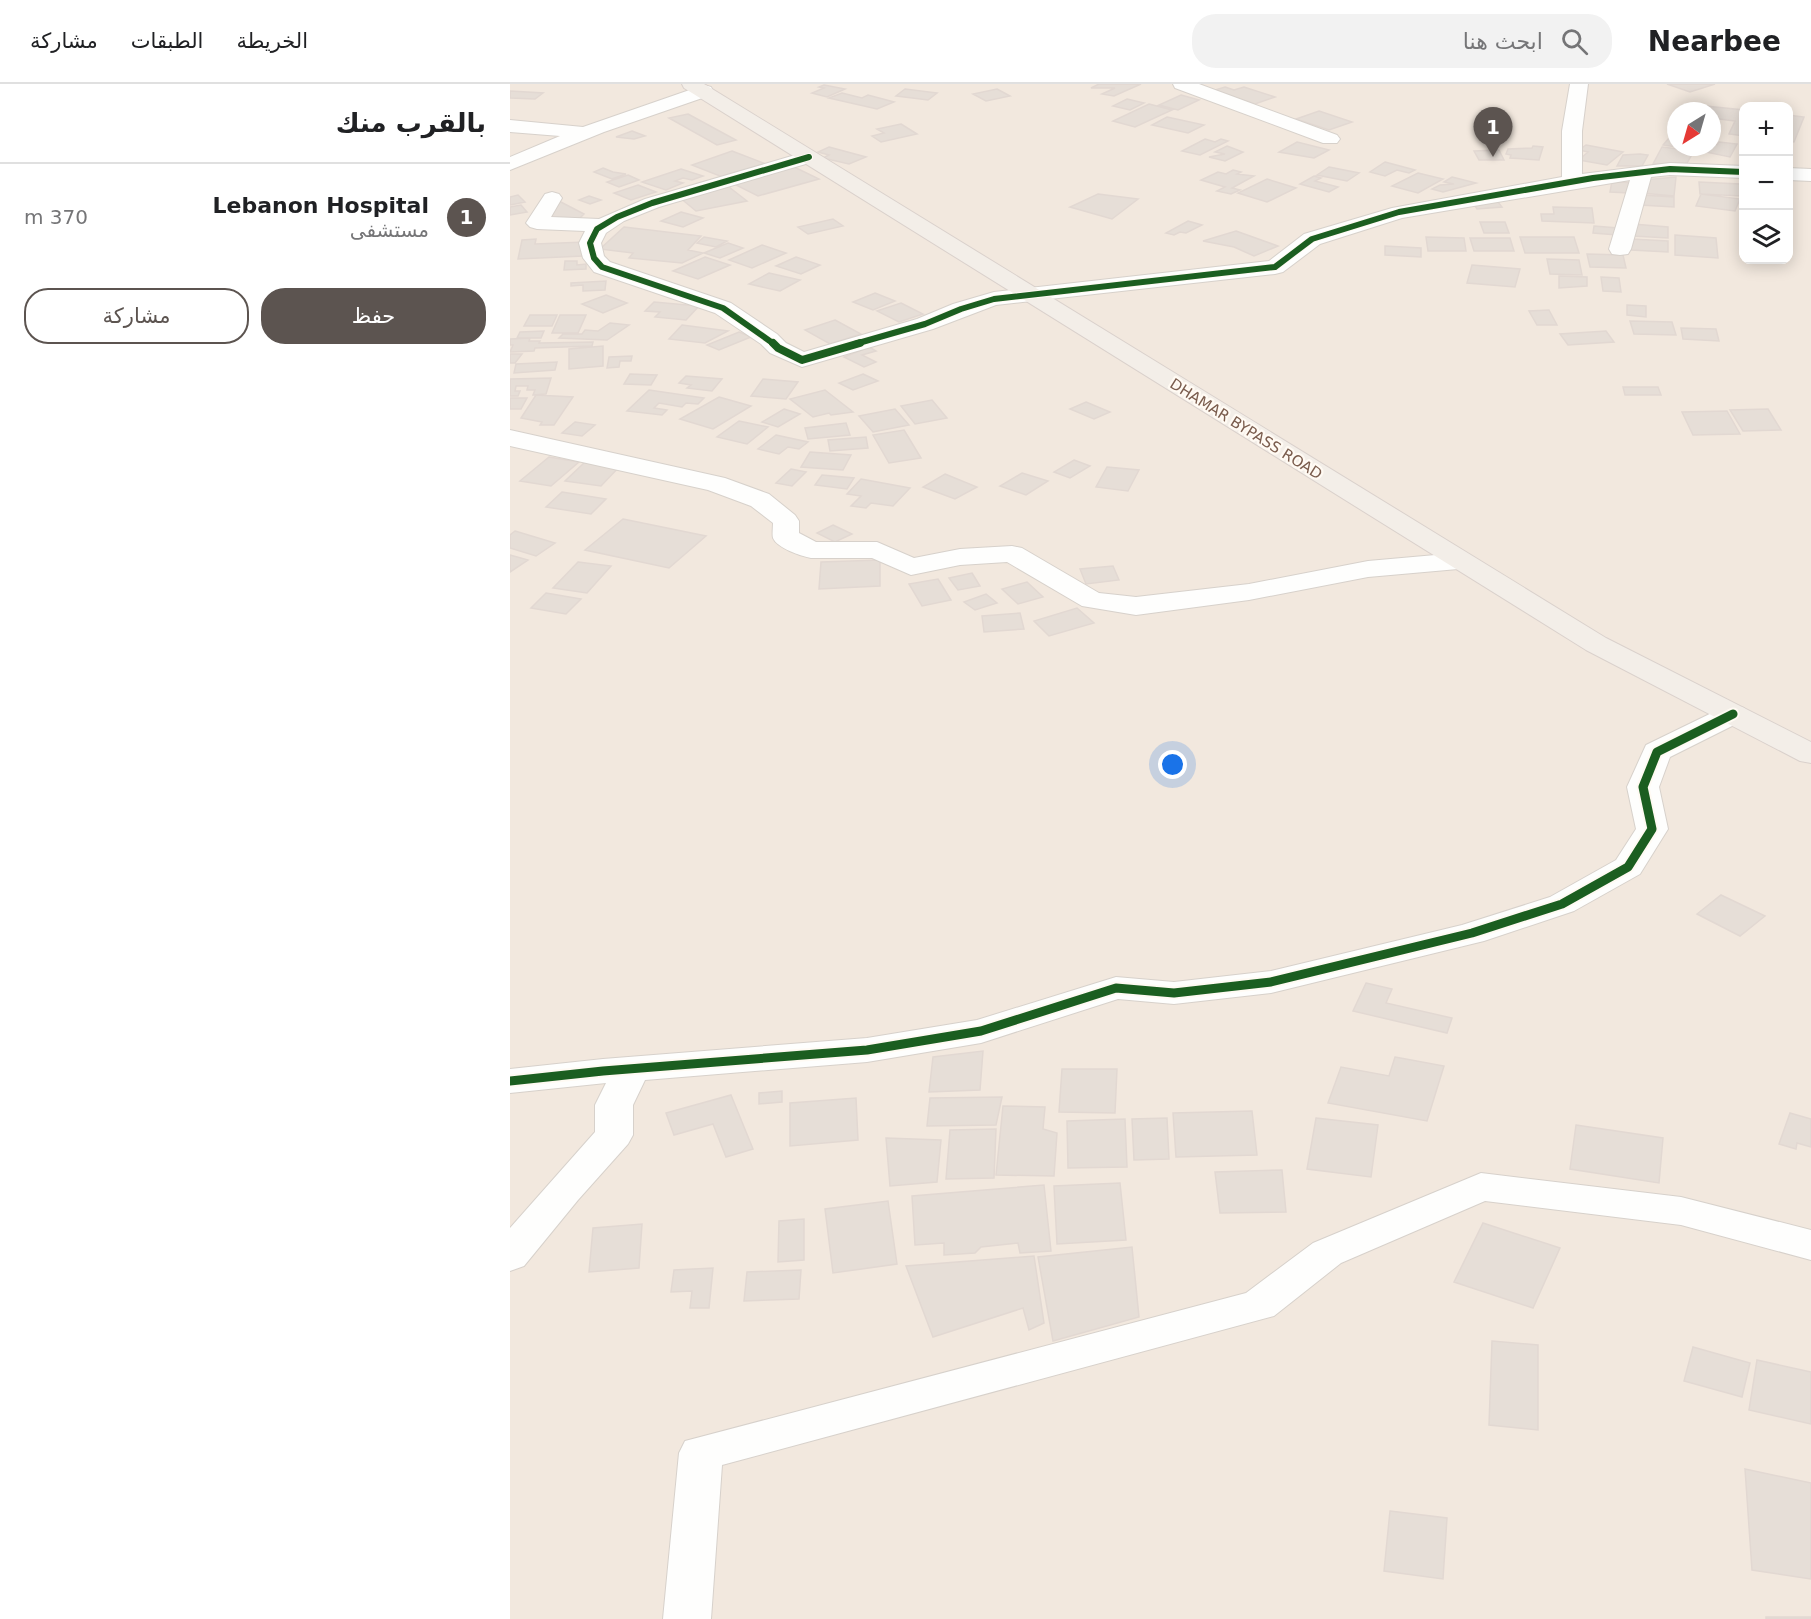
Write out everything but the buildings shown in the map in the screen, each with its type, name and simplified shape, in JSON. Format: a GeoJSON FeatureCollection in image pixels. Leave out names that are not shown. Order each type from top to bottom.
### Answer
{"type":"FeatureCollection","features":[{"type":"Feature","properties":{"kind":"main road","name":"DHAMAR BYPASS ROAD"},"geometry":{"type":"LineString","coordinates":[[697,88],[1458,561],[1596,644],[1811,754]]}},
{"type":"Feature","properties":{"kind":"street"},"geometry":{"type":"LineString","coordinates":[[1182,84],[1330,139]]}},
{"type":"Feature","properties":{"kind":"street"},"geometry":{"type":"LineString","coordinates":[[1572,181],[1572,131],[1579,84]]}},
{"type":"Feature","properties":{"kind":"street"},"geometry":{"type":"LineString","coordinates":[[510,165],[697,88]]}},
{"type":"Feature","properties":{"kind":"street"},"geometry":{"type":"LineString","coordinates":[[510,126],[586,133]]}},
{"type":"Feature","properties":{"kind":"street"},"geometry":{"type":"LineString","coordinates":[[809,157],[652,203],[617,217],[597,229],[590,243],[594,258],[602,267],[723,308],[769,339],[778,348],[802,360],[925,324],[961,309],[994,299],[1275,267],[1312,239],[1399,212],[1572,181],[1642,172],[1670,169],[1739,172]]}},
{"type":"Feature","properties":{"kind":"street"},"geometry":{"type":"LineString","coordinates":[[1620,249],[1642,172]]}},
{"type":"Feature","properties":{"kind":"street"},"geometry":{"type":"LineString","coordinates":[[1793,174],[1811,175]]}},
{"type":"Feature","properties":{"kind":"street"},"geometry":{"type":"LineString","coordinates":[[552,198],[537,223],[603,225]]}},
{"type":"Feature","properties":{"kind":"street"},"geometry":{"type":"LineString","coordinates":[[510,438],[716,484],[760,500],[786,521],[786,537],[811,550],[877,550],[911,567],[960,557],[1012,554],[1092,600],[1136,606],[1249,592],[1368,569],[1458,561]]}},
{"type":"Feature","properties":{"kind":"street"},"geometry":{"type":"LineString","coordinates":[[510,1081],[867,1050],[981,1031],[1116,988],[1174,993],[1271,982],[1483,930],[1562,904],[1628,867],[1652,829],[1643,786],[1657,752],[1733,714]]}},
{"type":"Feature","properties":{"kind":"street"},"geometry":{"type":"LineString","coordinates":[[510,1256],[564,1190],[614,1135],[614,1105],[631,1070]]}},
{"type":"Feature","properties":{"kind":"street"},"geometry":{"type":"LineString","coordinates":[[687,1619],[701,1453],[1259,1305],[1328,1253],[1481,1187],[1681,1211],[1811,1245]]}},
{"type":"Feature","properties":{"kind":"shaded area"},"geometry":{"type":"Polygon","coordinates":[[[510,84],[1811,84],[1811,1619],[510,1619],[510,84]]]}},
{"type":"Feature","properties":{"kind":"cycle path"},"geometry":{"type":"LineString","coordinates":[[809,157],[652,203],[617,217],[597,229],[590,243],[594,258],[602,267],[723,308],[769,339],[778,348],[802,360],[925,324],[961,309],[994,299],[1275,267],[1312,239],[1399,212],[1593,178],[1670,169],[1739,172]]}},
{"type":"Feature","properties":{"kind":"cycle path"},"geometry":{"type":"LineString","coordinates":[[510,1081],[603,1071],[867,1050],[981,1031],[1116,988],[1174,993],[1271,982],[1472,933],[1562,904],[1628,867],[1652,829],[1643,787],[1657,752],[1733,714]]}},
{"type":"Feature","properties":{"kind":"place","name":"Lebanon Hospital"},"geometry":{"type":"Point","coordinates":[1493,157]}}]}
